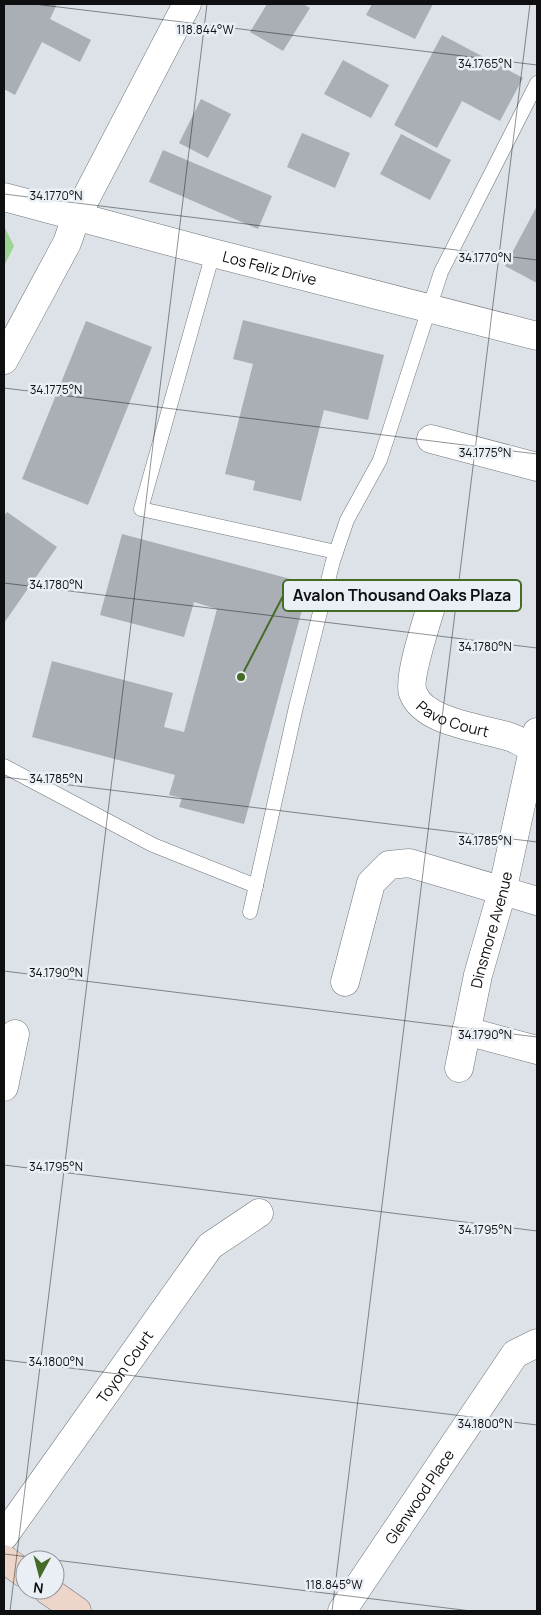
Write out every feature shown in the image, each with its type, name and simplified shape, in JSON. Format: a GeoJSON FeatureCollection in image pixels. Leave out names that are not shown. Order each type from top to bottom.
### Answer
{"type":"FeatureCollection","features":[{"type":"Feature","properties":{"kind":"main road"},"geometry":{"type":"LineString","coordinates":[[4,1559],[15,1567]]}},
{"type":"Feature","properties":{"kind":"main road"},"geometry":{"type":"LineString","coordinates":[[61,1600],[77,1611]]}},
{"type":"Feature","properties":{"kind":"street"},"geometry":{"type":"LineString","coordinates":[[4,360],[66,243],[76,217],[187,4]]}},
{"type":"Feature","properties":{"kind":"street","name":"Los Feliz Drive"},"geometry":{"type":"LineString","coordinates":[[4,197],[537,336]]}},
{"type":"Feature","properties":{"kind":"street"},"geometry":{"type":"LineString","coordinates":[[431,439],[537,467]]}},
{"type":"Feature","properties":{"kind":"street","name":"Pavo Court"},"geometry":{"type":"LineString","coordinates":[[434,597],[413,674],[412,692],[422,706],[439,717],[536,744]]}},
{"type":"Feature","properties":{"kind":"street","name":"Dinsmore Avenue"},"geometry":{"type":"LineString","coordinates":[[459,1068],[478,975],[502,892],[536,744]]}},
{"type":"Feature","properties":{"kind":"street"},"geometry":{"type":"LineString","coordinates":[[345,982],[371,883],[389,865],[408,863],[537,901]]}},
{"type":"Feature","properties":{"kind":"street"},"geometry":{"type":"LineString","coordinates":[[466,1031],[537,1050]]}},
{"type":"Feature","properties":{"kind":"street"},"geometry":{"type":"LineString","coordinates":[[4,1087],[15,1034]]}},
{"type":"Feature","properties":{"kind":"street","name":"Toyon Court"},"geometry":{"type":"LineString","coordinates":[[4,1536],[210,1246],[259,1213]]}},
{"type":"Feature","properties":{"kind":"street","name":"Glenwood Place"},"geometry":{"type":"LineString","coordinates":[[342,1611],[515,1354],[537,1343]]}},
{"type":"Feature","properties":{"kind":"lane"},"geometry":{"type":"LineString","coordinates":[[250,912],[296,708],[336,552],[347,520],[380,460],[441,272],[537,83]]}},
{"type":"Feature","properties":{"kind":"lane"},"geometry":{"type":"LineString","coordinates":[[213,253],[141,509],[336,552]]}},
{"type":"Feature","properties":{"kind":"lane"},"geometry":{"type":"LineString","coordinates":[[4,766],[154,845],[256,886]]}},
{"type":"Feature","properties":{"kind":"green space"},"geometry":{"type":"Polygon","coordinates":[[[4,226],[14,246],[4,266],[4,226]]]}},
{"type":"Feature","properties":{"kind":"building"},"geometry":{"type":"Polygon","coordinates":[[[4,4],[57,4],[50,19],[91,40],[80,62],[42,42],[15,95],[4,89],[4,4]]]}},
{"type":"Feature","properties":{"kind":"building"},"geometry":{"type":"Polygon","coordinates":[[[267,4],[303,4],[310,8],[283,51],[250,32],[267,4]]]}},
{"type":"Feature","properties":{"kind":"building"},"geometry":{"type":"Polygon","coordinates":[[[372,4],[433,4],[415,39],[366,15],[372,4]]]}},
{"type":"Feature","properties":{"kind":"building"},"geometry":{"type":"Polygon","coordinates":[[[442,35],[523,78],[500,121],[462,101],[437,148],[394,125],[442,35]]]}},
{"type":"Feature","properties":{"kind":"building"},"geometry":{"type":"Polygon","coordinates":[[[343,60],[389,85],[371,118],[324,94],[343,60]]]}},
{"type":"Feature","properties":{"kind":"building"},"geometry":{"type":"Polygon","coordinates":[[[201,99],[231,114],[208,158],[179,143],[201,99]]]}},
{"type":"Feature","properties":{"kind":"building"},"geometry":{"type":"Polygon","coordinates":[[[302,133],[350,153],[335,188],[287,167],[302,133]]]}},
{"type":"Feature","properties":{"kind":"building"},"geometry":{"type":"Polygon","coordinates":[[[401,134],[451,160],[430,200],[380,174],[401,134]]]}},
{"type":"Feature","properties":{"kind":"building"},"geometry":{"type":"Polygon","coordinates":[[[163,150],[272,196],[258,229],[149,182],[163,150]]]}},
{"type":"Feature","properties":{"kind":"building"},"geometry":{"type":"Polygon","coordinates":[[[537,206],[537,283],[505,266],[537,206]]]}},
{"type":"Feature","properties":{"kind":"building"},"geometry":{"type":"Polygon","coordinates":[[[243,320],[384,355],[368,420],[324,410],[301,501],[253,490],[255,481],[225,474],[253,364],[233,359],[243,320]]]}},
{"type":"Feature","properties":{"kind":"building"},"geometry":{"type":"Polygon","coordinates":[[[86,321],[152,347],[88,505],[22,479],[86,321]]]}},
{"type":"Feature","properties":{"kind":"building"},"geometry":{"type":"Polygon","coordinates":[[[7,512],[57,547],[4,623],[4,516],[7,512]]]}},
{"type":"Feature","properties":{"kind":"building"},"geometry":{"type":"Polygon","coordinates":[[[122,534],[309,584],[244,824],[179,807],[182,798],[169,795],[175,775],[32,737],[52,661],[173,693],[164,727],[184,732],[217,609],[194,602],[184,637],[100,615],[122,534]]]}},
{"type":"Feature","properties":{"kind":"place","name":"Avalon Thousand Oaks Plaza"},"geometry":{"type":"Point","coordinates":[241,677]}}]}
